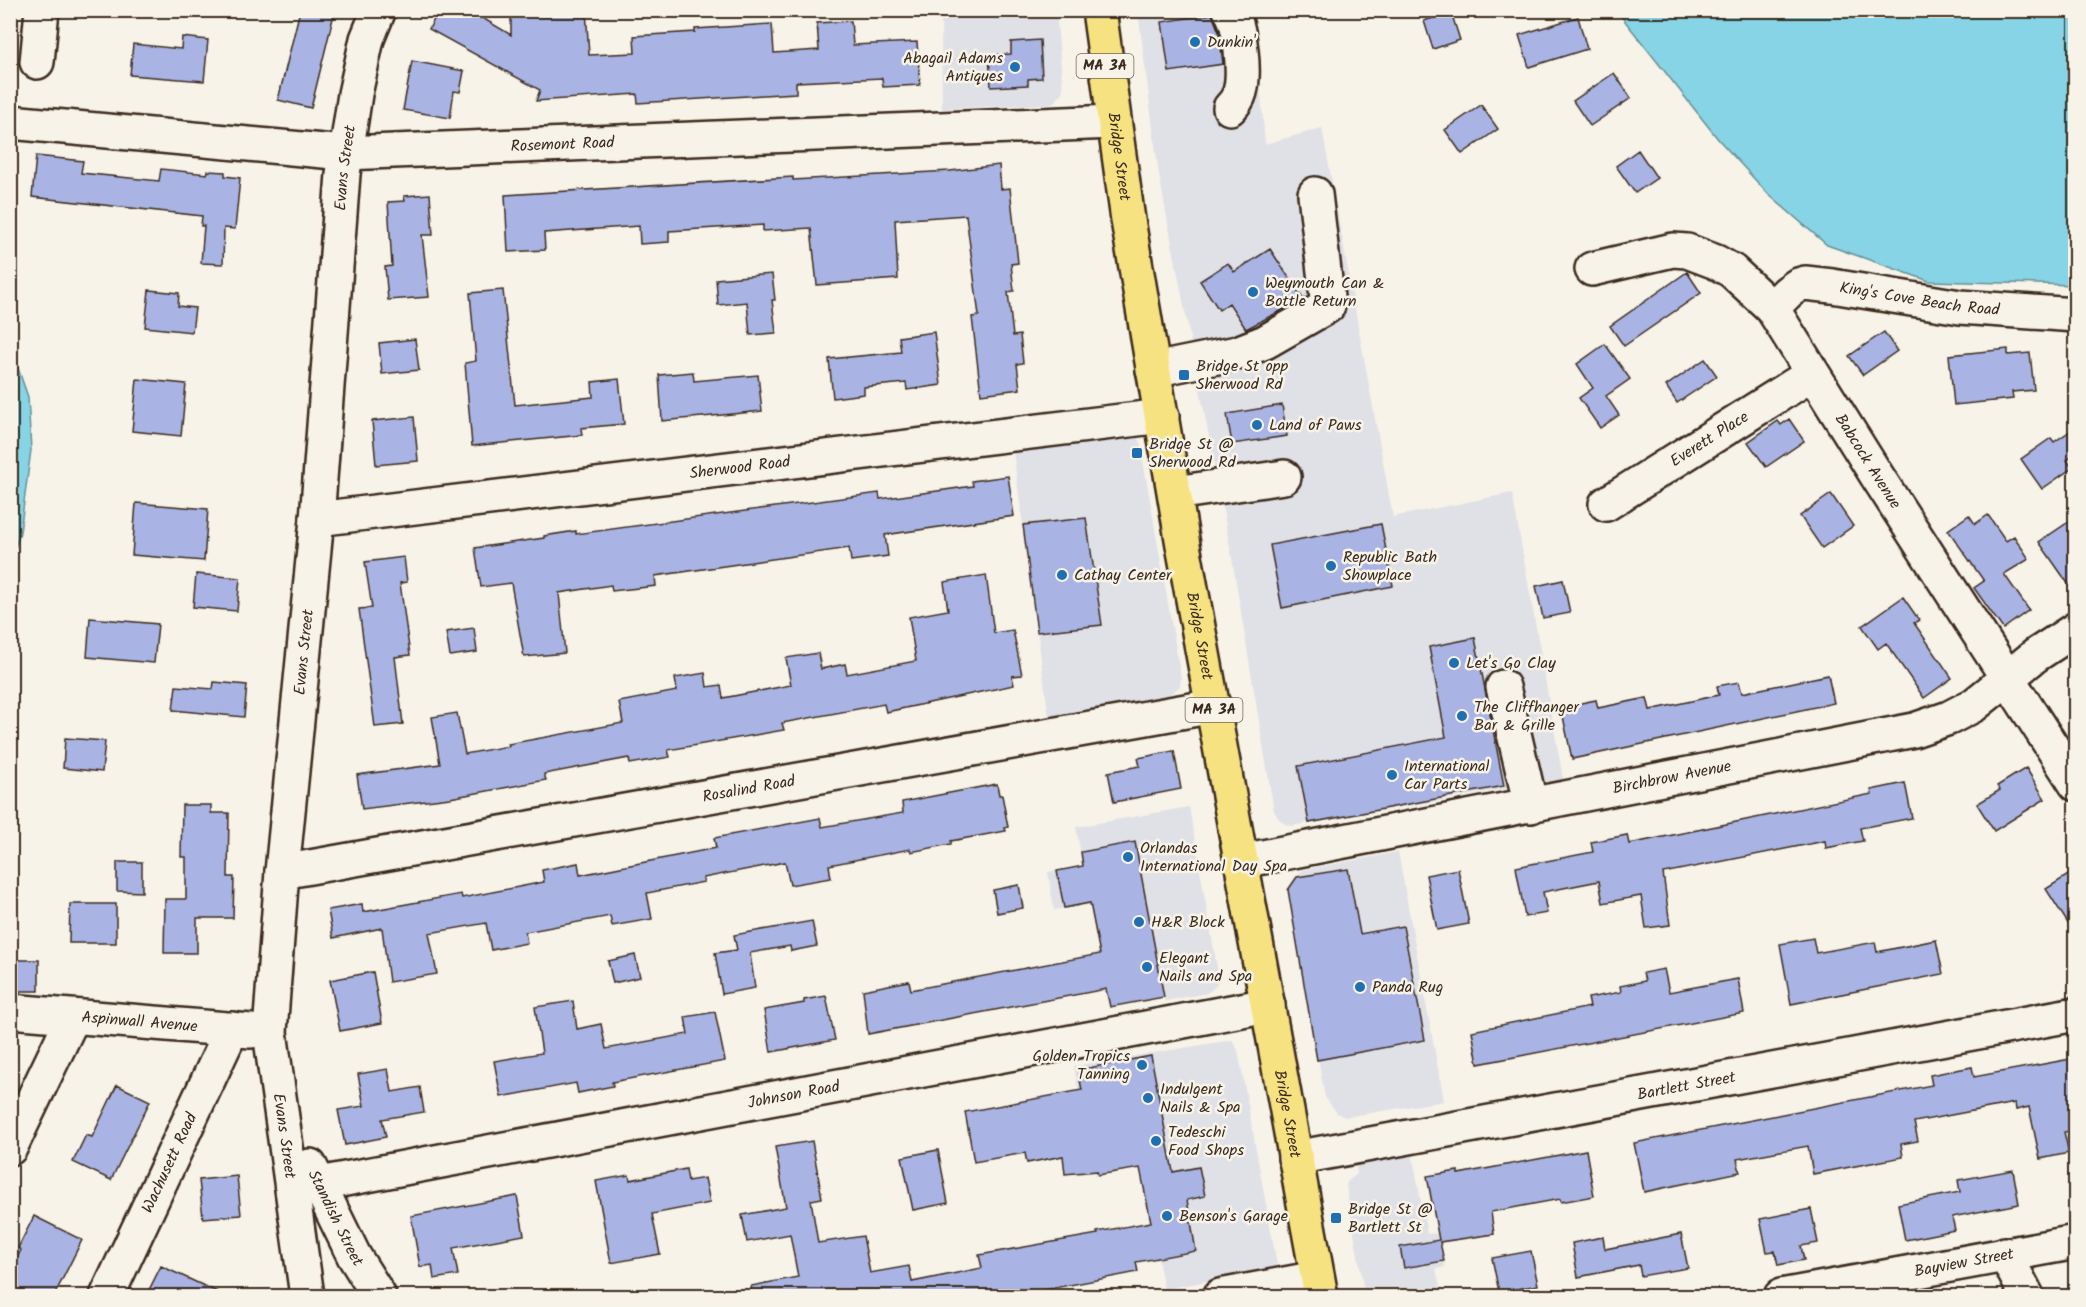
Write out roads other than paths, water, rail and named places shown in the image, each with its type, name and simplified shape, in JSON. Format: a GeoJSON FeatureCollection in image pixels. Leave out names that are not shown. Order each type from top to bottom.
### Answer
{"type":"FeatureCollection","features":[{"type":"Feature","properties":{"kind":"main road","name":"Bridge Street"},"geometry":{"type":"LineString","coordinates":[[1099,10],[1113,122],[1153,370],[1319,1287]]}},
{"type":"Feature","properties":{"kind":"street"},"geometry":{"type":"LineString","coordinates":[[37,63],[42,10]]}},
{"type":"Feature","properties":{"kind":"street","name":"Evans Street"},"geometry":{"type":"LineString","coordinates":[[307,1296],[270,1032],[282,872],[317,519],[345,153],[367,39],[379,10]]}},
{"type":"Feature","properties":{"kind":"street"},"geometry":{"type":"LineString","coordinates":[[1230,10],[1235,22],[1241,54],[1242,82],[1236,101],[1230,108]]}},
{"type":"Feature","properties":{"kind":"street","name":"Rosemont Road"},"geometry":{"type":"LineString","coordinates":[[10,122],[345,153],[1113,122]]}},
{"type":"Feature","properties":{"kind":"street"},"geometry":{"type":"LineString","coordinates":[[1153,370],[1238,353],[1264,342],[1328,306],[1315,194]]}},
{"type":"Feature","properties":{"kind":"street","name":"Babcock Avenue"},"geometry":{"type":"LineString","coordinates":[[1592,269],[1672,250],[1687,251],[1732,271],[1772,308],[1812,374],[2076,784]]}},
{"type":"Feature","properties":{"kind":"street","name":"King's Cove Beach Road"},"geometry":{"type":"LineString","coordinates":[[1772,308],[1788,292],[1805,283],[1960,307],[2076,315]]}},
{"type":"Feature","properties":{"kind":"street","name":"Everett Place"},"geometry":{"type":"LineString","coordinates":[[1606,504],[1812,374]]}},
{"type":"Feature","properties":{"kind":"street","name":"Sherwood Road"},"geometry":{"type":"LineString","coordinates":[[317,519],[1162,417]]}},
{"type":"Feature","properties":{"kind":"street"},"geometry":{"type":"LineString","coordinates":[[1175,493],[1284,477]]}},
{"type":"Feature","properties":{"kind":"street","name":"Birchbrow Avenue"},"geometry":{"type":"LineString","coordinates":[[1242,861],[1914,730],[1949,718],[1974,705],[2036,655],[2076,629]]}},
{"type":"Feature","properties":{"kind":"street"},"geometry":{"type":"LineString","coordinates":[[1503,687],[1532,806]]}},
{"type":"Feature","properties":{"kind":"street","name":"Rosalind Road"},"geometry":{"type":"LineString","coordinates":[[282,872],[1214,706]]}},
{"type":"Feature","properties":{"kind":"street","name":"Johnson Road"},"geometry":{"type":"LineString","coordinates":[[319,1184],[1268,1005]]}},
{"type":"Feature","properties":{"kind":"street","name":"Aspinwall Avenue"},"geometry":{"type":"LineString","coordinates":[[10,1011],[270,1032]]}},
{"type":"Feature","properties":{"kind":"street","name":"Bartlett Street"},"geometry":{"type":"LineString","coordinates":[[1295,1158],[2076,1014]]}},
{"type":"Feature","properties":{"kind":"street"},"geometry":{"type":"LineString","coordinates":[[10,1148],[73,1017]]}},
{"type":"Feature","properties":{"kind":"street","name":"Wachusett Road"},"geometry":{"type":"LineString","coordinates":[[107,1296],[232,1029]]}},
{"type":"Feature","properties":{"kind":"street","name":"Standish Street"},"geometry":{"type":"LineString","coordinates":[[279,1105],[354,1256],[380,1296]]}},
{"type":"Feature","properties":{"kind":"street","name":"Bayview Street"},"geometry":{"type":"LineString","coordinates":[[1781,1296],[2076,1242]]}},
{"type":"Feature","properties":{"kind":"street"},"geometry":{"type":"LineString","coordinates":[[2005,1254],[2027,1296]]}},
{"type":"Feature","properties":{"kind":"street"},"geometry":{"type":"LineString","coordinates":[[1220,1296],[1319,1287]]}},
{"type":"Feature","properties":{"kind":"water"},"geometry":{"type":"Polygon","coordinates":[[[1617,11],[2075,11],[2075,285],[1929,281],[1827,245],[1768,194],[1718,139],[1617,11]]]}},
{"type":"Feature","properties":{"kind":"water"},"geometry":{"type":"Polygon","coordinates":[[[11,348],[28,397],[31,450],[20,532],[11,561],[11,348]]]}},
{"type":"Feature","properties":{"kind":"place","name":"Dunkin'"},"geometry":{"type":"Point","coordinates":[1195,42]}},
{"type":"Feature","properties":{"kind":"place","name":"Abagail Adams Antiques"},"geometry":{"type":"Point","coordinates":[1015,67]}},
{"type":"Feature","properties":{"kind":"place","name":"Weymouth Can & Bottle Return"},"geometry":{"type":"Point","coordinates":[1253,292]}},
{"type":"Feature","properties":{"kind":"place","name":"Bridge St opp Sherwood Rd"},"geometry":{"type":"Point","coordinates":[1184,375]}},
{"type":"Feature","properties":{"kind":"place","name":"Land of Paws"},"geometry":{"type":"Point","coordinates":[1257,425]}},
{"type":"Feature","properties":{"kind":"place","name":"Bridge St @ Sherwood Rd"},"geometry":{"type":"Point","coordinates":[1137,453]}},
{"type":"Feature","properties":{"kind":"place","name":"Republic Bath Showplace"},"geometry":{"type":"Point","coordinates":[1331,566]}},
{"type":"Feature","properties":{"kind":"place","name":"Cathay Center"},"geometry":{"type":"Point","coordinates":[1062,575]}},
{"type":"Feature","properties":{"kind":"place","name":"Let's Go Clay"},"geometry":{"type":"Point","coordinates":[1454,663]}},
{"type":"Feature","properties":{"kind":"place","name":"The Cliffhanger Bar & Grille"},"geometry":{"type":"Point","coordinates":[1462,716]}},
{"type":"Feature","properties":{"kind":"place","name":"International Car Parts"},"geometry":{"type":"Point","coordinates":[1392,775]}},
{"type":"Feature","properties":{"kind":"place","name":"Orlandas International Day Spa"},"geometry":{"type":"Point","coordinates":[1128,857]}},
{"type":"Feature","properties":{"kind":"place","name":"H&R Block"},"geometry":{"type":"Point","coordinates":[1139,922]}},
{"type":"Feature","properties":{"kind":"place","name":"Elegant Nails and Spa"},"geometry":{"type":"Point","coordinates":[1147,967]}},
{"type":"Feature","properties":{"kind":"place","name":"Panda Rug"},"geometry":{"type":"Point","coordinates":[1360,987]}},
{"type":"Feature","properties":{"kind":"place","name":"Golden Tropics Tanning"},"geometry":{"type":"Point","coordinates":[1142,1065]}},
{"type":"Feature","properties":{"kind":"place","name":"Indulgent Nails & Spa"},"geometry":{"type":"Point","coordinates":[1148,1098]}},
{"type":"Feature","properties":{"kind":"place","name":"Tedeschi Food Shops"},"geometry":{"type":"Point","coordinates":[1156,1141]}},
{"type":"Feature","properties":{"kind":"place","name":"Benson's Garage"},"geometry":{"type":"Point","coordinates":[1167,1216]}},
{"type":"Feature","properties":{"kind":"place","name":"Bridge St @ Bartlett St"},"geometry":{"type":"Point","coordinates":[1336,1218]}}]}
